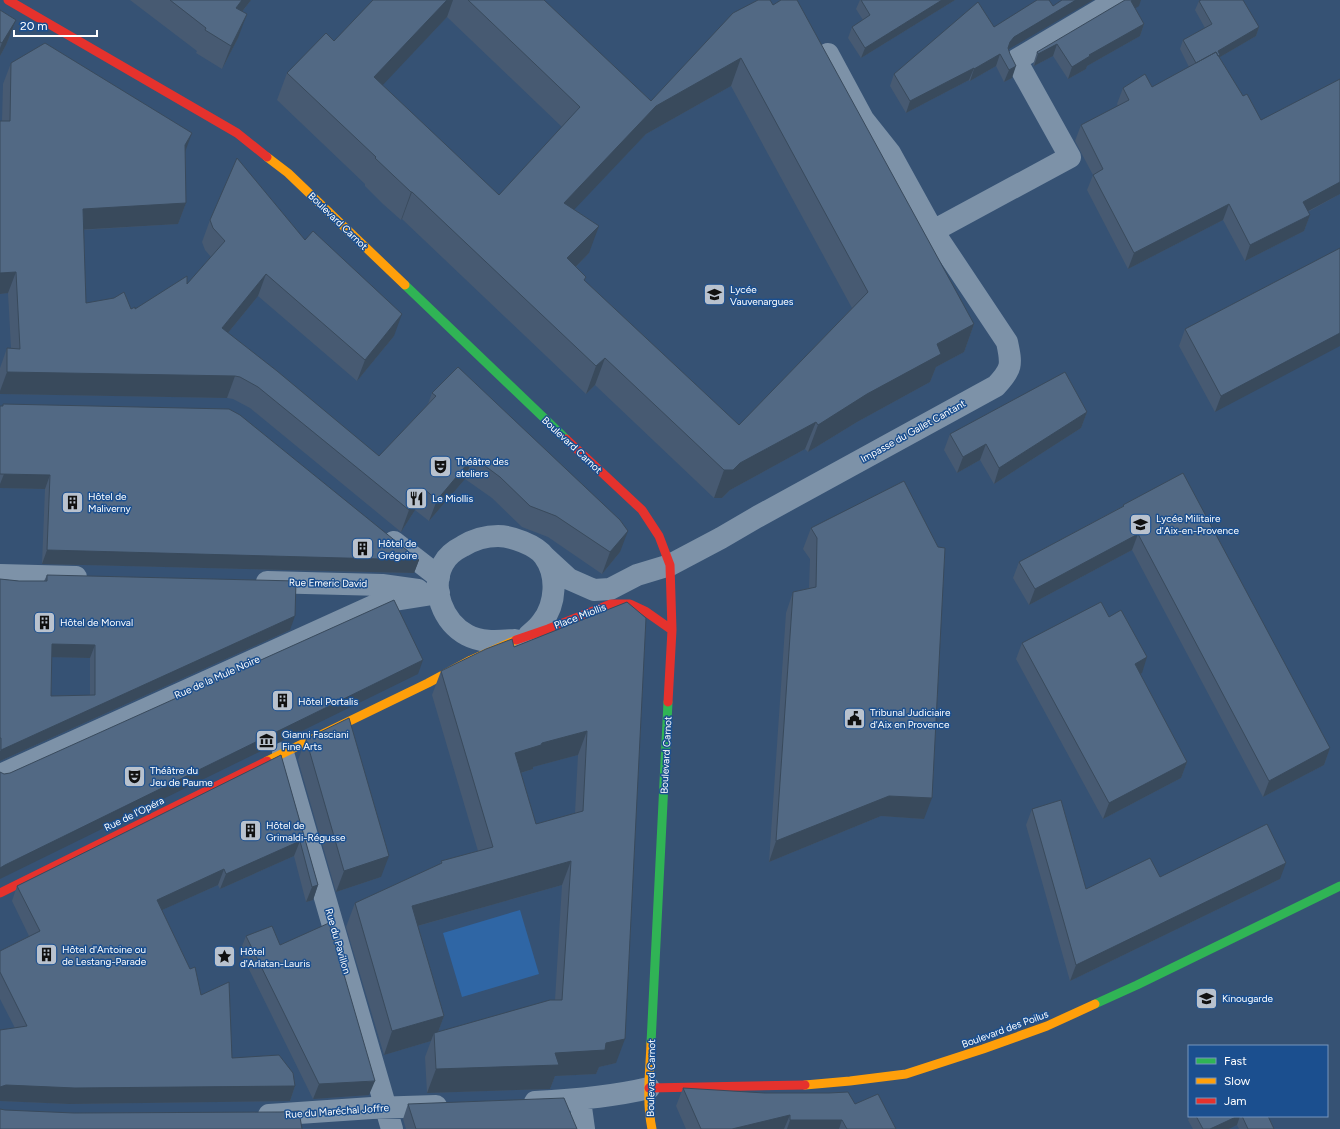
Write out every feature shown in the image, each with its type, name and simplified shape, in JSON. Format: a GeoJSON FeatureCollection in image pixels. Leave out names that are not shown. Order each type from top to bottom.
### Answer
{"type":"FeatureCollection","features":[{"type":"Feature","properties":{"kind":"street","name":"Boulevard Carnot"},"geometry":{"type":"LineString","coordinates":[[8,0],[237,133],[288,173],[543,418],[642,510],[658,536],[670,564],[672,630],[649,1088],[650,1120],[652,1129]]}},
{"type":"Feature","properties":{"kind":"street"},"geometry":{"type":"LineString","coordinates":[[933,231],[1070,157],[1016,60],[1117,0]]}},
{"type":"Feature","properties":{"kind":"street","name":"Impasse du Gallet Cantant"},"geometry":{"type":"LineString","coordinates":[[670,564],[721,538],[996,386],[1006,376],[1011,360],[1007,342],[933,231],[890,153],[863,119],[828,54]]}},
{"type":"Feature","properties":{"kind":"street"},"geometry":{"type":"LineString","coordinates":[[377,529],[406,552],[439,585]]}},
{"type":"Feature","properties":{"kind":"street","name":"Place Miollis"},"geometry":{"type":"LineString","coordinates":[[544,556],[550,570],[554,588],[551,606],[542,622],[522,638],[485,641],[467,634],[451,622],[441,605],[439,585],[443,564],[451,553],[480,538],[499,536],[516,540],[533,547],[544,556],[569,579],[594,590],[610,588],[637,575],[670,564]]}},
{"type":"Feature","properties":{"kind":"street"},"geometry":{"type":"LineString","coordinates":[[0,575],[94,578]]}},
{"type":"Feature","properties":{"kind":"street","name":"Rue Emeric David"},"geometry":{"type":"LineString","coordinates":[[244,581],[439,585]]}},
{"type":"Feature","properties":{"kind":"street","name":"Rue de la Mule Noire"},"geometry":{"type":"LineString","coordinates":[[0,775],[382,602],[439,585]]}},
{"type":"Feature","properties":{"kind":"street","name":"Place Miollis"},"geometry":{"type":"LineString","coordinates":[[472,660],[522,638],[611,604],[630,604],[645,611],[672,630]]}},
{"type":"Feature","properties":{"kind":"street","name":"Rue de l'Opéra"},"geometry":{"type":"LineString","coordinates":[[0,893],[472,660]]}},
{"type":"Feature","properties":{"kind":"street","name":"Rue du Pavillon"},"geometry":{"type":"LineString","coordinates":[[283,752],[392,1129]]}},
{"type":"Feature","properties":{"kind":"street","name":"Boulevard des Poilus"},"geometry":{"type":"LineString","coordinates":[[649,1088],[800,1085],[906,1074],[1048,1026],[1137,985],[1340,886]]}},
{"type":"Feature","properties":{"kind":"street"},"geometry":{"type":"LineString","coordinates":[[513,1103],[580,1100],[649,1088]]}},
{"type":"Feature","properties":{"kind":"street"},"geometry":{"type":"LineString","coordinates":[[580,1100],[584,1129]]}},
{"type":"Feature","properties":{"kind":"street","name":"Rue du Maréchal Joffre"},"geometry":{"type":"LineString","coordinates":[[250,1115],[273,1122],[386,1108],[457,1105]]}},
{"type":"Feature","properties":{"kind":"shaded area"},"geometry":{"type":"Polygon","coordinates":[[[520,910],[539,974],[462,997],[443,933],[520,910]]]}},
{"type":"Feature","properties":{"kind":"building"},"geometry":{"type":"Polygon","coordinates":[[[170,0],[242,0],[236,8],[247,14],[231,46],[205,30],[206,28],[170,0]]]}},
{"type":"Feature","properties":{"kind":"building"},"geometry":{"type":"Polygon","coordinates":[[[373,0],[447,0],[374,77],[499,195],[580,107],[468,0],[544,0],[651,101],[733,13],[758,0],[770,0],[773,5],[781,0],[797,0],[974,324],[937,344],[941,354],[867,394],[818,425],[816,422],[740,463],[733,470],[724,470],[605,358],[596,366],[287,73],[326,33],[334,41],[373,0]],[[741,58],[656,106],[564,203],[599,226],[567,258],[586,277],[584,280],[739,425],[868,292],[741,58]]]}},
{"type":"Feature","properties":{"kind":"building"},"geometry":{"type":"Polygon","coordinates":[[[861,0],[942,0],[865,48],[852,27],[870,15],[861,0]]]}},
{"type":"Feature","properties":{"kind":"building"},"geometry":{"type":"Polygon","coordinates":[[[1037,0],[1049,0],[1053,6],[1062,0],[1076,0],[1014,37],[1008,48],[1016,66],[1009,70],[1000,54],[974,69],[910,101],[894,74],[978,2],[994,27],[1037,0]]]}},
{"type":"Feature","properties":{"kind":"building"},"geometry":{"type":"Polygon","coordinates":[[[1125,0],[1133,0],[1131,1],[1144,24],[1089,55],[1090,56],[1072,67],[1057,44],[1038,54],[1037,52],[1125,0]]]}},
{"type":"Feature","properties":{"kind":"building"},"geometry":{"type":"Polygon","coordinates":[[[1243,0],[1259,27],[1218,51],[1220,55],[1218,56],[1216,52],[1196,63],[1183,40],[1212,24],[1199,1],[1243,0]]]}},
{"type":"Feature","properties":{"kind":"building"},"geometry":{"type":"Polygon","coordinates":[[[0,10],[16,20],[2,43],[0,42],[0,10]]]}},
{"type":"Feature","properties":{"kind":"building"},"geometry":{"type":"Polygon","coordinates":[[[45,43],[192,133],[185,145],[186,203],[83,209],[86,303],[114,298],[124,292],[131,309],[135,307],[135,309],[187,276],[187,284],[225,241],[213,228],[210,220],[237,158],[305,240],[313,231],[402,314],[365,360],[266,274],[222,328],[277,371],[379,456],[436,396],[432,393],[458,367],[620,520],[628,531],[610,552],[556,516],[530,506],[500,477],[473,457],[437,500],[423,488],[409,510],[258,387],[240,377],[7,372],[7,348],[20,349],[16,272],[0,273],[0,121],[10,121],[11,63],[45,43]]]}},
{"type":"Feature","properties":{"kind":"building"},"geometry":{"type":"Polygon","coordinates":[[[1216,52],[1243,96],[1247,94],[1261,120],[1340,79],[1340,182],[1303,202],[1310,215],[1250,245],[1229,204],[1134,253],[1093,175],[1103,169],[1081,125],[1129,100],[1123,88],[1145,74],[1152,87],[1216,52]]]}},
{"type":"Feature","properties":{"kind":"building"},"geometry":{"type":"Polygon","coordinates":[[[1340,248],[1340,333],[1221,396],[1185,329],[1340,248]]]}},
{"type":"Feature","properties":{"kind":"building"},"geometry":{"type":"Polygon","coordinates":[[[1065,372],[1087,412],[999,468],[986,444],[963,457],[950,434],[1065,372]]]}},
{"type":"Feature","properties":{"kind":"building"},"geometry":{"type":"Polygon","coordinates":[[[3,404],[229,409],[240,415],[419,560],[47,550],[50,475],[0,474],[0,406],[3,406],[3,404]]]}},
{"type":"Feature","properties":{"kind":"building"},"geometry":{"type":"Polygon","coordinates":[[[1183,473],[1330,748],[1269,781],[1138,534],[1035,589],[1019,562],[1183,473]]]}},
{"type":"Feature","properties":{"kind":"building","name":"Tribunal Judiciaire d'Aix en Provence"},"geometry":{"type":"Polygon","coordinates":[[[904,481],[938,547],[945,548],[932,798],[889,796],[776,841],[793,592],[816,587],[817,538],[811,528],[904,481]]]}},
{"type":"Feature","properties":{"kind":"building"},"geometry":{"type":"Polygon","coordinates":[[[47,575],[296,581],[295,616],[1,750],[0,579],[47,581],[47,575]],[[52,644],[51,696],[95,695],[95,645],[52,644]]]}},
{"type":"Feature","properties":{"kind":"building"},"geometry":{"type":"Polygon","coordinates":[[[394,600],[423,660],[0,868],[0,772],[4,774],[10,773],[394,600]]]}},
{"type":"Feature","properties":{"kind":"building"},"geometry":{"type":"Polygon","coordinates":[[[627,602],[646,618],[625,1039],[606,1043],[605,1050],[555,1053],[559,1065],[436,1069],[434,1033],[550,1000],[562,1000],[571,861],[412,906],[444,1016],[392,1031],[355,903],[442,863],[441,861],[493,847],[441,671],[486,649],[512,639],[514,647],[627,602]],[[587,731],[542,743],[541,745],[515,753],[536,824],[583,811],[587,731]]]}},
{"type":"Feature","properties":{"kind":"building"},"geometry":{"type":"Polygon","coordinates":[[[1101,602],[1109,617],[1121,610],[1147,657],[1135,664],[1187,762],[1109,803],[1022,643],[1101,602]]]}},
{"type":"Feature","properties":{"kind":"building"},"geometry":{"type":"Polygon","coordinates":[[[349,718],[389,856],[344,871],[306,739],[349,718]]]}},
{"type":"Feature","properties":{"kind":"building"},"geometry":{"type":"Polygon","coordinates":[[[281,755],[318,885],[312,887],[300,841],[226,874],[224,869],[157,900],[190,969],[195,967],[201,995],[229,982],[232,1058],[279,1055],[293,1073],[295,1086],[75,1088],[6,1085],[0,1087],[0,1030],[27,1026],[0,972],[0,951],[40,931],[17,886],[281,755]]]}},
{"type":"Feature","properties":{"kind":"building"},"geometry":{"type":"Polygon","coordinates":[[[1061,800],[1086,889],[1150,858],[1160,877],[1267,824],[1286,863],[1076,965],[1032,809],[1061,800]]]}},
{"type":"Feature","properties":{"kind":"building"},"geometry":{"type":"Polygon","coordinates":[[[329,923],[375,1081],[319,1084],[246,936],[272,926],[280,945],[329,923]]]}},
{"type":"Feature","properties":{"kind":"building"},"geometry":{"type":"Polygon","coordinates":[[[683,1088],[765,1093],[848,1092],[855,1104],[878,1094],[896,1129],[847,1129],[842,1120],[790,1120],[790,1115],[732,1129],[701,1129],[683,1088]]]}},
{"type":"Feature","properties":{"kind":"building"},"geometry":{"type":"Polygon","coordinates":[[[564,1098],[577,1129],[416,1129],[408,1104],[564,1098]]]}},
{"type":"Feature","properties":{"kind":"building"},"geometry":{"type":"Polygon","coordinates":[[[0,1109],[74,1113],[299,1111],[302,1129],[0,1129],[0,1109]]]}},
{"type":"Feature","properties":{"kind":"building"},"geometry":{"type":"Polygon","coordinates":[[[1197,1117],[1236,1117],[1210,1129],[1203,1129],[1197,1117]]]}},
{"type":"Feature","properties":{"kind":"building"},"geometry":{"type":"Polygon","coordinates":[[[1242,1117],[1268,1117],[1274,1129],[1248,1129],[1242,1117]]]}},
{"type":"Feature","properties":{"kind":"traffic: fast"},"geometry":{"type":"LineString","coordinates":[[405,285],[566,439]]}},
{"type":"Feature","properties":{"kind":"traffic: fast"},"geometry":{"type":"LineString","coordinates":[[651,1043],[668,702]]}},
{"type":"Feature","properties":{"kind":"traffic: fast"},"geometry":{"type":"LineString","coordinates":[[1095,1004],[1340,886]]}},
{"type":"Feature","properties":{"kind":"traffic: slow"},"geometry":{"type":"LineString","coordinates":[[267,157],[288,173],[405,285]]}},
{"type":"Feature","properties":{"kind":"traffic: slow"},"geometry":{"type":"LineString","coordinates":[[267,761],[428,683],[471,660],[516,640]]}},
{"type":"Feature","properties":{"kind":"traffic: slow"},"geometry":{"type":"LineString","coordinates":[[805,1085],[906,1074],[1047,1026],[1095,1004]]}},
{"type":"Feature","properties":{"kind":"traffic: slow"},"geometry":{"type":"LineString","coordinates":[[651,1043],[649,1108],[652,1129]]}},
{"type":"Feature","properties":{"kind":"traffic: jam"},"geometry":{"type":"LineString","coordinates":[[8,0],[237,133],[267,157]]}},
{"type":"Feature","properties":{"kind":"traffic: jam"},"geometry":{"type":"LineString","coordinates":[[566,439],[642,510],[659,536],[670,565],[672,630],[668,702]]}},
{"type":"Feature","properties":{"kind":"traffic: jam"},"geometry":{"type":"LineString","coordinates":[[516,640],[611,604],[630,604],[645,611],[672,630]]}},
{"type":"Feature","properties":{"kind":"traffic: jam"},"geometry":{"type":"LineString","coordinates":[[0,893],[267,761]]}},
{"type":"Feature","properties":{"kind":"traffic: jam"},"geometry":{"type":"LineString","coordinates":[[649,1088],[805,1085]]}},
{"type":"Feature","properties":{"kind":"place","name":"Lycée Vauvenargues"},"geometry":{"type":"Point","coordinates":[714,295]}},
{"type":"Feature","properties":{"kind":"place","name":"Théâtre des ateliers"},"geometry":{"type":"Point","coordinates":[441,467]}},
{"type":"Feature","properties":{"kind":"place","name":"Le Miollis"},"geometry":{"type":"Point","coordinates":[416,498]}},
{"type":"Feature","properties":{"kind":"place","name":"Hôtel de Maliverny"},"geometry":{"type":"Point","coordinates":[73,502]}},
{"type":"Feature","properties":{"kind":"place","name":"Lycée Militaire d'Aix-en-Provence"},"geometry":{"type":"Point","coordinates":[1141,524]}},
{"type":"Feature","properties":{"kind":"place","name":"Hôtel de Grégoire"},"geometry":{"type":"Point","coordinates":[363,549]}},
{"type":"Feature","properties":{"kind":"place","name":"Hôtel de Monval"},"geometry":{"type":"Point","coordinates":[45,622]}},
{"type":"Feature","properties":{"kind":"place","name":"Hôtel Portalis"},"geometry":{"type":"Point","coordinates":[282,701]}},
{"type":"Feature","properties":{"kind":"place","name":"Tribunal Judiciaire d'Aix en Provence"},"geometry":{"type":"Point","coordinates":[854,718]}},
{"type":"Feature","properties":{"kind":"place","name":"Gianni Fasciani Fine Arts"},"geometry":{"type":"Point","coordinates":[266,740]}},
{"type":"Feature","properties":{"kind":"place","name":"Théâtre du Jeu de Paume"},"geometry":{"type":"Point","coordinates":[134,776]}},
{"type":"Feature","properties":{"kind":"place","name":"Hôtel de Grimaldi-Régusse"},"geometry":{"type":"Point","coordinates":[251,831]}},
{"type":"Feature","properties":{"kind":"place","name":"Hôtel d'Antoine ou de Lestang-Parade"},"geometry":{"type":"Point","coordinates":[47,955]}},
{"type":"Feature","properties":{"kind":"place","name":"Hôtel d'Arlatan-Lauris"},"geometry":{"type":"Point","coordinates":[225,957]}},
{"type":"Feature","properties":{"kind":"place","name":"Kinougarde"},"geometry":{"type":"Point","coordinates":[1206,998]}}]}
